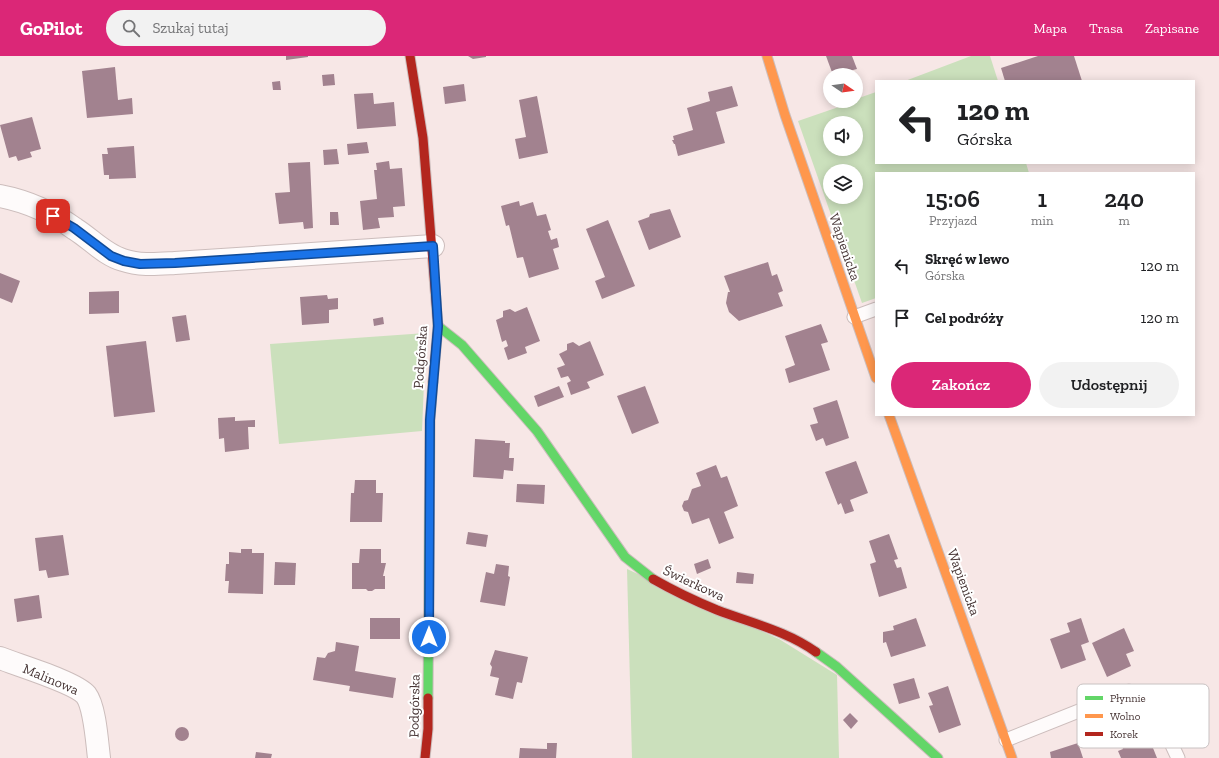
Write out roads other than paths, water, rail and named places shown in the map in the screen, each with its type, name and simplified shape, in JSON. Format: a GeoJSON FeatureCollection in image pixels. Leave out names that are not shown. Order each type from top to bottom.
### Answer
{"type":"FeatureCollection","features":[{"type":"Feature","properties":{"kind":"street","name":"Podgórska"},"geometry":{"type":"LineString","coordinates":[[410,56],[423,138],[433,246],[438,326],[430,420],[428,729],[425,758]]}},
{"type":"Feature","properties":{"kind":"street","name":"Wapienicka"},"geometry":{"type":"LineString","coordinates":[[767,56],[785,115],[875,375]]}},
{"type":"Feature","properties":{"kind":"street"},"geometry":{"type":"LineString","coordinates":[[0,196],[20,200],[42,210],[74,228],[111,256],[140,264],[433,246]]}},
{"type":"Feature","properties":{"kind":"street","name":"Świerkowa"},"geometry":{"type":"LineString","coordinates":[[438,326],[449,333],[462,345],[537,431],[625,557],[645,574],[672,591],[717,610],[783,633],[812,649],[837,667],[938,758]]}},
{"type":"Feature","properties":{"kind":"street","name":"Wapienicka"},"geometry":{"type":"LineString","coordinates":[[889,416],[1012,758]]}},
{"type":"Feature","properties":{"kind":"street","name":"Malinowa"},"geometry":{"type":"LineString","coordinates":[[0,658],[70,685],[85,694],[91,706],[99,758]]}},
{"type":"Feature","properties":{"kind":"lane"},"geometry":{"type":"LineString","coordinates":[[854,317],[875,309]]}},
{"type":"Feature","properties":{"kind":"lane"},"geometry":{"type":"LineString","coordinates":[[1006,740],[1077,712]]}},
{"type":"Feature","properties":{"kind":"lane"},"geometry":{"type":"LineString","coordinates":[[1173,748],[1178,758]]}}]}
